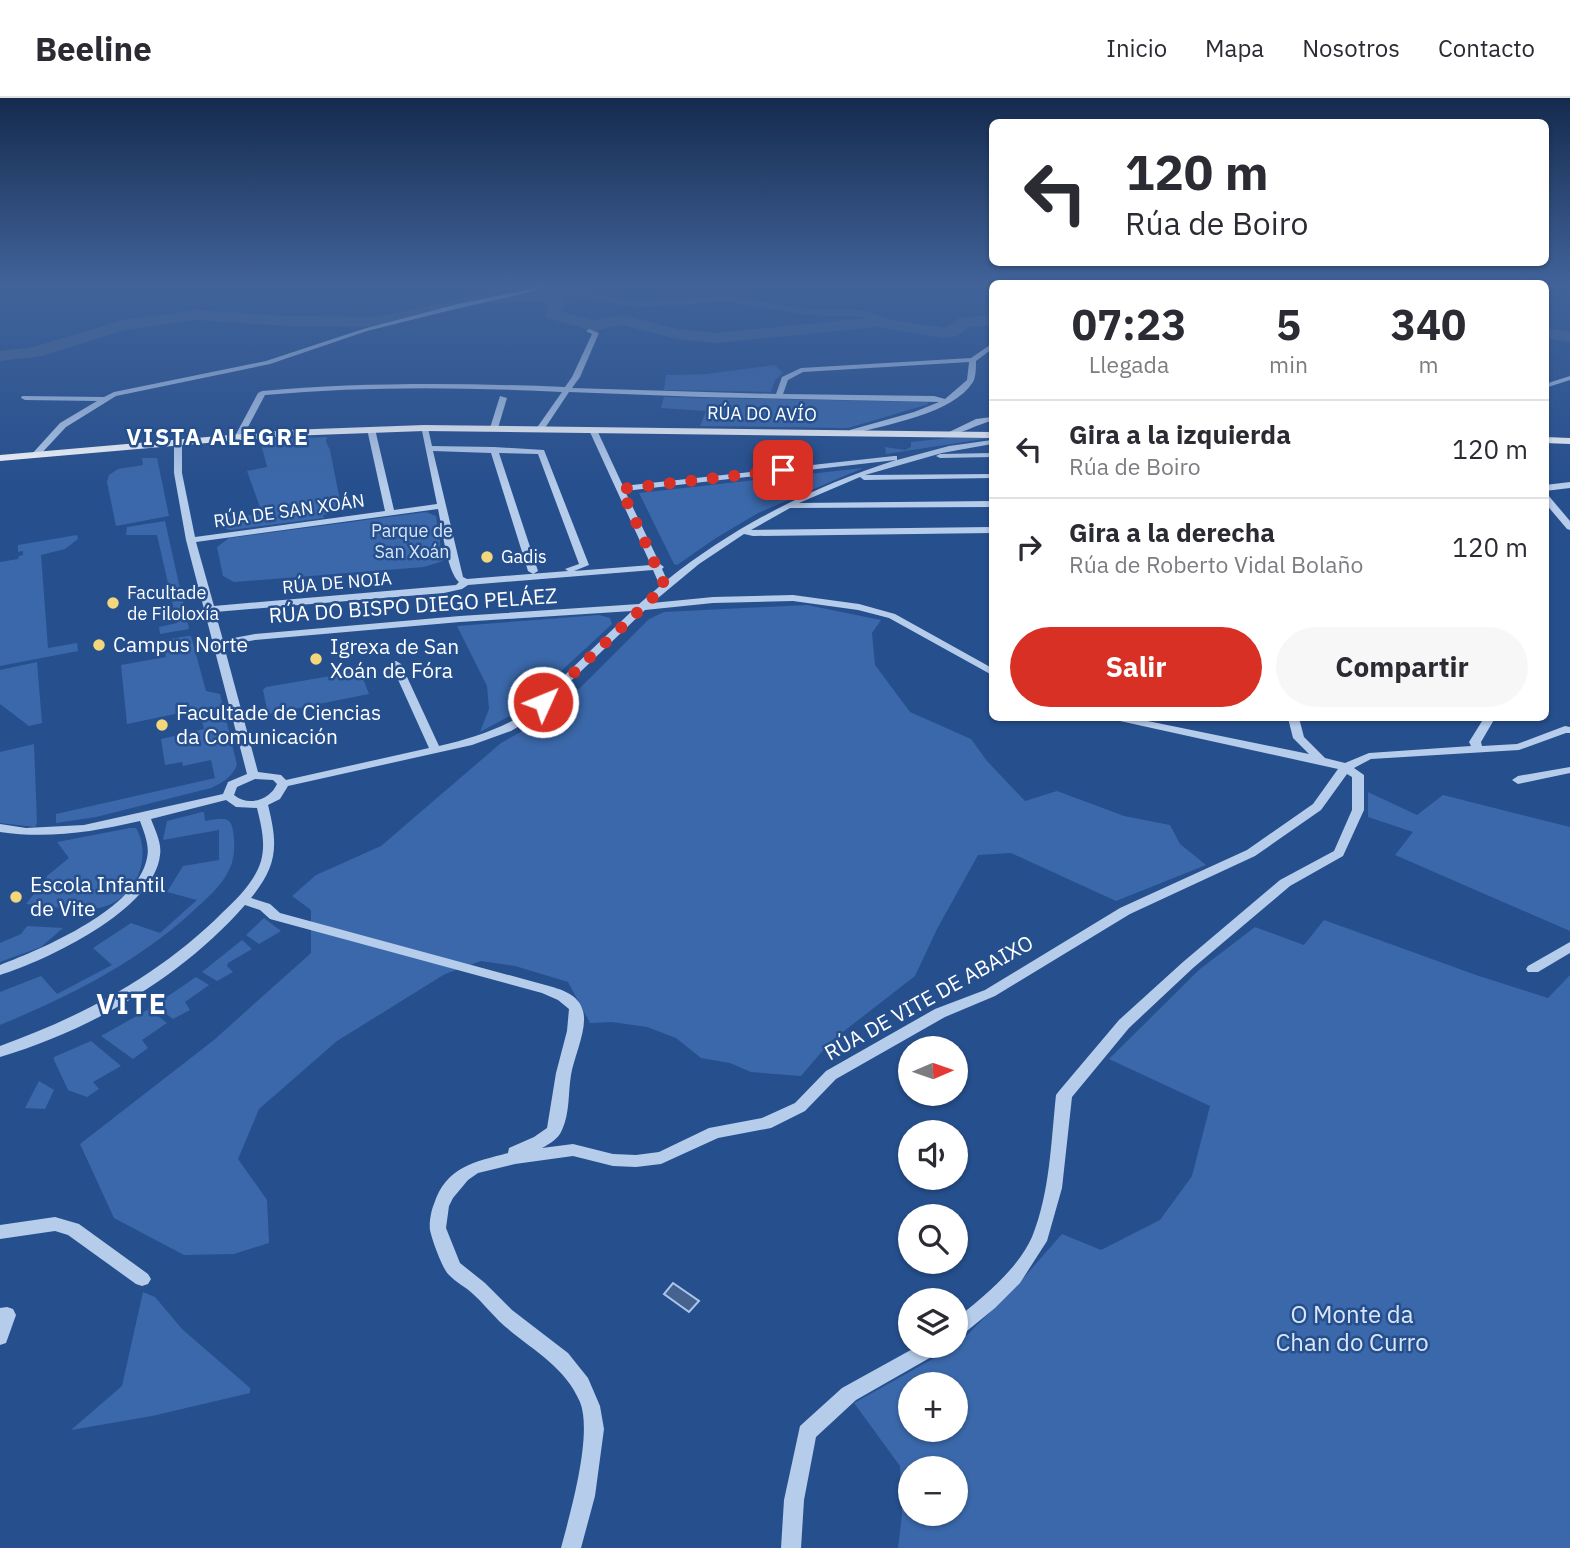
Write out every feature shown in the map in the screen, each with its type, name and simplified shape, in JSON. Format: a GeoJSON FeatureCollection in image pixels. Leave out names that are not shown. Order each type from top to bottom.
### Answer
{"type":"FeatureCollection","features":[{"type":"Feature","properties":{"kind":"main road","name":"RÚA DO AVÍO"},"geometry":{"type":"LineString","coordinates":[[0,458],[371,429],[949,433],[989,438]]}},
{"type":"Feature","properties":{"kind":"main road"},"geometry":{"type":"LineString","coordinates":[[1549,440],[1570,441]]}},
{"type":"Feature","properties":{"kind":"street"},"geometry":{"type":"LineString","coordinates":[[35,455],[63,425],[105,398],[124,391],[274,361],[301,352]]}},
{"type":"Feature","properties":{"kind":"street"},"geometry":{"type":"LineString","coordinates":[[540,429],[542,423],[561,402],[588,352]]}},
{"type":"Feature","properties":{"kind":"street"},"geometry":{"type":"LineString","coordinates":[[779,396],[785,379],[801,370],[972,360],[984,352]]}},
{"type":"Feature","properties":{"kind":"street"},"geometry":{"type":"LineString","coordinates":[[853,432],[946,401],[971,380],[972,360]]}},
{"type":"Feature","properties":{"kind":"street"},"geometry":{"type":"LineString","coordinates":[[1549,385],[1570,378]]}},
{"type":"Feature","properties":{"kind":"street"},"geometry":{"type":"LineString","coordinates":[[250,396],[262,393],[437,384],[487,388],[934,398],[946,401]]}},
{"type":"Feature","properties":{"kind":"street"},"geometry":{"type":"LineString","coordinates":[[238,438],[262,393]]}},
{"type":"Feature","properties":{"kind":"street"},"geometry":{"type":"LineString","coordinates":[[26,398],[105,398]]}},
{"type":"Feature","properties":{"kind":"street"},"geometry":{"type":"LineString","coordinates":[[494,428],[503,398]]}},
{"type":"Feature","properties":{"kind":"street"},"geometry":{"type":"LineString","coordinates":[[949,433],[989,419]]}},
{"type":"Feature","properties":{"kind":"street"},"geometry":{"type":"LineString","coordinates":[[424,428],[461,579]]}},
{"type":"Feature","properties":{"kind":"street","name":"RÚA DE SAN XOÁN"},"geometry":{"type":"LineString","coordinates":[[371,429],[390,513]]}},
{"type":"Feature","properties":{"kind":"street"},"geometry":{"type":"LineString","coordinates":[[593,429],[659,567],[665,586]]}},
{"type":"Feature","properties":{"kind":"street"},"geometry":{"type":"LineString","coordinates":[[228,796],[236,803],[262,803],[275,797],[283,784],[494,734],[527,717],[665,586],[743,530],[786,507],[853,478],[915,457],[975,445],[989,438]]}},
{"type":"Feature","properties":{"kind":"street"},"geometry":{"type":"LineString","coordinates":[[178,443],[178,472],[191,540],[253,775]]}},
{"type":"Feature","properties":{"kind":"street"},"geometry":{"type":"LineString","coordinates":[[430,448],[537,451],[544,459]]}},
{"type":"Feature","properties":{"kind":"street"},"geometry":{"type":"LineString","coordinates":[[494,449],[533,571]]}},
{"type":"Feature","properties":{"kind":"street"},"geometry":{"type":"LineString","coordinates":[[621,489],[862,461],[989,455]]}},
{"type":"Feature","properties":{"kind":"street","name":"RÚA DE NOIA"},"geometry":{"type":"LineString","coordinates":[[461,579],[580,568],[584,565],[544,459]]}},
{"type":"Feature","properties":{"kind":"street"},"geometry":{"type":"LineString","coordinates":[[862,461],[882,468]]}},
{"type":"Feature","properties":{"kind":"street"},"geometry":{"type":"LineString","coordinates":[[853,478],[989,476]]}},
{"type":"Feature","properties":{"kind":"street"},"geometry":{"type":"LineString","coordinates":[[1549,480],[1570,480]]}},
{"type":"Feature","properties":{"kind":"street"},"geometry":{"type":"LineString","coordinates":[[1549,488],[1570,485]]}},
{"type":"Feature","properties":{"kind":"street"},"geometry":{"type":"LineString","coordinates":[[806,498],[989,497]]}},
{"type":"Feature","properties":{"kind":"street"},"geometry":{"type":"LineString","coordinates":[[1549,502],[1570,527]]}},
{"type":"Feature","properties":{"kind":"street"},"geometry":{"type":"LineString","coordinates":[[786,507],[989,504]]}},
{"type":"Feature","properties":{"kind":"street","name":"RÚA DE SAN XOÁN"},"geometry":{"type":"LineString","coordinates":[[191,540],[443,506]]}},
{"type":"Feature","properties":{"kind":"street"},"geometry":{"type":"LineString","coordinates":[[743,530],[753,533],[989,530]]}},
{"type":"Feature","properties":{"kind":"street","name":"RÚA DE NOIA"},"geometry":{"type":"LineString","coordinates":[[461,579],[659,567]]}},
{"type":"Feature","properties":{"kind":"street","name":"RÚA DE NOIA"},"geometry":{"type":"LineString","coordinates":[[210,609],[444,590],[459,587],[461,579]]}},
{"type":"Feature","properties":{"kind":"street","name":"RÚA DO BISPO DIEGO PELÁEZ"},"geometry":{"type":"LineString","coordinates":[[219,644],[254,638],[460,619],[611,610],[713,600],[793,598],[859,607],[902,621],[989,670]]}},
{"type":"Feature","properties":{"kind":"street"},"geometry":{"type":"LineString","coordinates":[[611,610],[623,618],[625,624]]}},
{"type":"Feature","properties":{"kind":"street"},"geometry":{"type":"LineString","coordinates":[[397,664],[435,750]]}},
{"type":"Feature","properties":{"kind":"street"},"geometry":{"type":"LineString","coordinates":[[968,1320],[1013,1278],[1039,1241],[1054,1188],[1064,1095],[1124,1024],[1159,990],[1286,883],[1339,853],[1358,810],[1358,775],[1345,768],[1320,759],[1135,721]]}},
{"type":"Feature","properties":{"kind":"street"},"geometry":{"type":"LineString","coordinates":[[1295,721],[1299,738],[1320,759]]}},
{"type":"Feature","properties":{"kind":"street"},"geometry":{"type":"LineString","coordinates":[[1478,750],[1475,742],[1487,721]]}},
{"type":"Feature","properties":{"kind":"street"},"geometry":{"type":"LineString","coordinates":[[1345,768],[1369,756],[1519,747],[1568,726]]}},
{"type":"Feature","properties":{"kind":"street","name":"RÚA DE VITE DE ABAIXO"},"geometry":{"type":"LineString","coordinates":[[571,1548],[585,1496],[594,1429],[591,1406],[581,1384],[562,1359],[506,1316],[480,1288],[453,1268],[438,1228],[441,1206],[454,1183],[474,1168],[573,1150],[612,1160],[660,1158],[715,1132],[765,1124],[783,1116],[800,1107],[831,1075],[940,1013],[990,993],[1125,911],[1228,864],[1282,833],[1317,807],[1345,768]]}},
{"type":"Feature","properties":{"kind":"street"},"geometry":{"type":"LineString","coordinates":[[1518,780],[1570,770]]}},
{"type":"Feature","properties":{"kind":"street"},"geometry":{"type":"LineString","coordinates":[[228,796],[232,785],[253,775],[277,776],[283,784]]}},
{"type":"Feature","properties":{"kind":"street"},"geometry":{"type":"LineString","coordinates":[[0,828],[49,832],[228,796]]}},
{"type":"Feature","properties":{"kind":"street"},"geometry":{"type":"LineString","coordinates":[[0,1052],[76,1021],[141,984],[200,942],[243,900],[263,872],[269,839],[262,803]]}},
{"type":"Feature","properties":{"kind":"street"},"geometry":{"type":"LineString","coordinates":[[0,970],[61,944],[106,915],[135,892],[145,881],[153,859],[154,848],[143,815]]}},
{"type":"Feature","properties":{"kind":"street","name":"RÚA DE VITE DE ABAIXO"},"geometry":{"type":"LineString","coordinates":[[243,900],[265,906],[275,916],[533,986],[565,998],[571,1003],[576,1010],[577,1020],[560,1096],[557,1125],[543,1140],[501,1156],[499,1162]]}},
{"type":"Feature","properties":{"kind":"street"},"geometry":{"type":"LineString","coordinates":[[1533,969],[1570,947]]}},
{"type":"Feature","properties":{"kind":"street"},"geometry":{"type":"LineString","coordinates":[[0,1232],[55,1224],[73,1229],[142,1279]]}},
{"type":"Feature","properties":{"kind":"street"},"geometry":{"type":"LineString","coordinates":[[0,1316],[6,1315],[0,1337]]}},
{"type":"Feature","properties":{"kind":"street"},"geometry":{"type":"LineString","coordinates":[[791,1548],[793,1500],[807,1432],[849,1394],[913,1358]]}},
{"type":"Feature","properties":{"kind":"green space"},"geometry":{"type":"Polygon","coordinates":[[[775,365],[783,373],[775,380],[771,392],[664,390],[666,375],[706,374],[775,365]]]}},
{"type":"Feature","properties":{"kind":"green space"},"geometry":{"type":"Polygon","coordinates":[[[664,397],[929,404],[848,428],[700,426],[706,411],[661,408],[664,397]]]}},
{"type":"Feature","properties":{"kind":"green space","name":"Parque de San Xoán"},"geometry":{"type":"Polygon","coordinates":[[[327,437],[342,511],[323,515],[324,518],[230,530],[215,525],[214,519],[252,517],[262,513],[247,471],[267,467],[260,440],[327,437]]]}},
{"type":"Feature","properties":{"kind":"green space"},"geometry":{"type":"Polygon","coordinates":[[[989,438],[886,454],[885,447],[905,450],[911,447],[911,442],[989,438]]]}},
{"type":"Feature","properties":{"kind":"green space"},"geometry":{"type":"Polygon","coordinates":[[[142,458],[157,458],[169,516],[116,526],[107,482],[109,475],[118,469],[143,465],[142,458]]]}},
{"type":"Feature","properties":{"kind":"green space"},"geometry":{"type":"Polygon","coordinates":[[[863,468],[758,513],[677,565],[674,564],[639,493],[863,468]]]}},
{"type":"Feature","properties":{"kind":"green space","name":"Parque de San Xoán"},"geometry":{"type":"Polygon","coordinates":[[[426,512],[436,516],[443,561],[424,567],[234,582],[223,576],[217,547],[229,538],[426,512]]]}},
{"type":"Feature","properties":{"kind":"green space"},"geometry":{"type":"Polygon","coordinates":[[[165,521],[189,629],[160,634],[159,627],[177,623],[157,535],[126,535],[127,527],[165,521]]]}},
{"type":"Feature","properties":{"kind":"green space"},"geometry":{"type":"Polygon","coordinates":[[[77,535],[78,539],[65,549],[41,555],[48,648],[77,643],[78,651],[0,666],[0,562],[18,559],[23,555],[23,551],[18,552],[18,545],[77,535]]]}},
{"type":"Feature","properties":{"kind":"green space"},"geometry":{"type":"Polygon","coordinates":[[[807,605],[881,620],[872,633],[875,665],[910,712],[971,739],[987,761],[1025,801],[1057,791],[1124,816],[1170,825],[1180,844],[1206,865],[1116,901],[1011,853],[978,855],[937,929],[915,976],[830,1042],[801,1076],[751,1072],[730,1063],[701,1058],[676,1038],[647,1027],[612,1022],[590,1023],[568,982],[515,966],[481,961],[445,974],[337,1041],[259,1109],[238,1159],[267,1200],[269,1243],[234,1254],[184,1255],[114,1218],[80,1144],[214,1040],[311,953],[311,910],[292,896],[316,875],[381,846],[501,743],[556,712],[649,619],[664,612],[807,605]]]}},
{"type":"Feature","properties":{"kind":"green space"},"geometry":{"type":"Polygon","coordinates":[[[599,615],[610,618],[612,624],[517,712],[480,732],[489,709],[487,686],[457,626],[599,615]]]}},
{"type":"Feature","properties":{"kind":"green space"},"geometry":{"type":"Polygon","coordinates":[[[191,636],[206,691],[220,694],[237,765],[232,773],[211,788],[96,817],[56,823],[56,814],[215,778],[211,760],[183,766],[182,762],[165,765],[161,739],[204,729],[199,709],[127,724],[121,665],[166,657],[163,640],[191,636]]]}},
{"type":"Feature","properties":{"kind":"green space"},"geometry":{"type":"Polygon","coordinates":[[[37,662],[42,723],[29,726],[0,704],[0,670],[37,662]]]}},
{"type":"Feature","properties":{"kind":"green space"},"geometry":{"type":"Polygon","coordinates":[[[360,671],[369,694],[268,714],[263,690],[266,687],[360,671]]]}},
{"type":"Feature","properties":{"kind":"green space"},"geometry":{"type":"Polygon","coordinates":[[[34,744],[37,823],[35,827],[0,823],[0,752],[34,744]]]}},
{"type":"Feature","properties":{"kind":"green space"},"geometry":{"type":"Polygon","coordinates":[[[1368,792],[1417,815],[1443,795],[1570,827],[1570,931],[1395,855],[1413,832],[1368,817],[1368,792]]]}},
{"type":"Feature","properties":{"kind":"green space"},"geometry":{"type":"Polygon","coordinates":[[[204,812],[205,821],[219,819],[230,822],[234,836],[232,864],[213,892],[171,930],[125,963],[77,990],[0,1025],[0,992],[41,976],[57,994],[112,965],[93,948],[131,923],[160,933],[197,900],[167,892],[183,866],[219,860],[219,830],[163,840],[167,821],[204,812]]]}},
{"type":"Feature","properties":{"kind":"green space"},"geometry":{"type":"Polygon","coordinates":[[[136,828],[141,839],[142,863],[132,886],[115,902],[103,907],[85,909],[26,904],[37,890],[42,888],[47,876],[69,858],[57,842],[136,828]]]}},
{"type":"Feature","properties":{"kind":"green space"},"geometry":{"type":"Polygon","coordinates":[[[264,918],[281,931],[259,944],[246,935],[264,918]]]}},
{"type":"Feature","properties":{"kind":"green space","name":"O Monte da Chan do Curro"},"geometry":{"type":"Polygon","coordinates":[[[1324,920],[1548,998],[1570,975],[1570,1548],[898,1548],[901,1526],[968,1526],[968,1456],[898,1456],[898,1463],[854,1403],[898,1378],[898,1442],[968,1442],[968,1372],[909,1372],[935,1358],[968,1358],[968,1334],[1018,1284],[1062,1234],[1101,1250],[1160,1220],[1192,1176],[1210,1106],[1109,1059],[1200,969],[1255,927],[1304,945],[1324,920]]]}},
{"type":"Feature","properties":{"kind":"green space"},"geometry":{"type":"Polygon","coordinates":[[[27,926],[63,928],[41,947],[0,962],[0,943],[21,934],[27,926]]]}},
{"type":"Feature","properties":{"kind":"green space"},"geometry":{"type":"Polygon","coordinates":[[[242,940],[252,949],[228,963],[227,966],[233,972],[217,981],[202,972],[242,940]]]}},
{"type":"Feature","properties":{"kind":"green space"},"geometry":{"type":"Polygon","coordinates":[[[196,977],[209,985],[185,1002],[190,1010],[173,1019],[155,1005],[196,977]]]}},
{"type":"Feature","properties":{"kind":"green space"},"geometry":{"type":"Polygon","coordinates":[[[149,1009],[167,1023],[142,1040],[148,1048],[133,1059],[101,1036],[149,1009]]]}},
{"type":"Feature","properties":{"kind":"green space"},"geometry":{"type":"Polygon","coordinates":[[[91,1041],[121,1066],[93,1082],[99,1089],[87,1097],[68,1090],[54,1057],[91,1041]]]}},
{"type":"Feature","properties":{"kind":"green space"},"geometry":{"type":"Polygon","coordinates":[[[39,1081],[54,1090],[45,1109],[25,1108],[39,1081]]]}},
{"type":"Feature","properties":{"kind":"green space"},"geometry":{"type":"Polygon","coordinates":[[[143,1292],[155,1297],[182,1329],[250,1388],[250,1393],[152,1416],[71,1430],[122,1386],[143,1292]]]}},
{"type":"Feature","properties":{"kind":"shaded area"},"geometry":{"type":"Polygon","coordinates":[[[673,1283],[699,1301],[689,1312],[664,1294],[673,1283]]]}},
{"type":"Feature","properties":{"kind":"waterway"},"geometry":{"type":"LineString","coordinates":[[0,356],[36,352]]}},
{"type":"Feature","properties":{"kind":"place","name":"Gadis"},"geometry":{"type":"Point","coordinates":[487,557]}},
{"type":"Feature","properties":{"kind":"place","name":"Facultade de Filoloxía"},"geometry":{"type":"Point","coordinates":[113,603]}},
{"type":"Feature","properties":{"kind":"place","name":"Campus Norte"},"geometry":{"type":"Point","coordinates":[99,645]}},
{"type":"Feature","properties":{"kind":"place","name":"Igrexa de San Xoán de Fóra"},"geometry":{"type":"Point","coordinates":[316,659]}},
{"type":"Feature","properties":{"kind":"place","name":"Facultade de Ciencias da Comunicación"},"geometry":{"type":"Point","coordinates":[162,725]}},
{"type":"Feature","properties":{"kind":"place","name":"Escola Infantil de Vite"},"geometry":{"type":"Point","coordinates":[16,897]}},
{"type":"Feature","properties":{"kind":"district","name":"VISTA ALEGRE"},"geometry":{"type":"Point","coordinates":[218,437]}},
{"type":"Feature","properties":{"kind":"district","name":"VITE"},"geometry":{"type":"Point","coordinates":[132,1004]}},
{"type":"Feature","properties":{"kind":"route"},"geometry":{"type":"LineString","coordinates":[[543,702],[665,586],[621,489],[783,470]]}}]}
